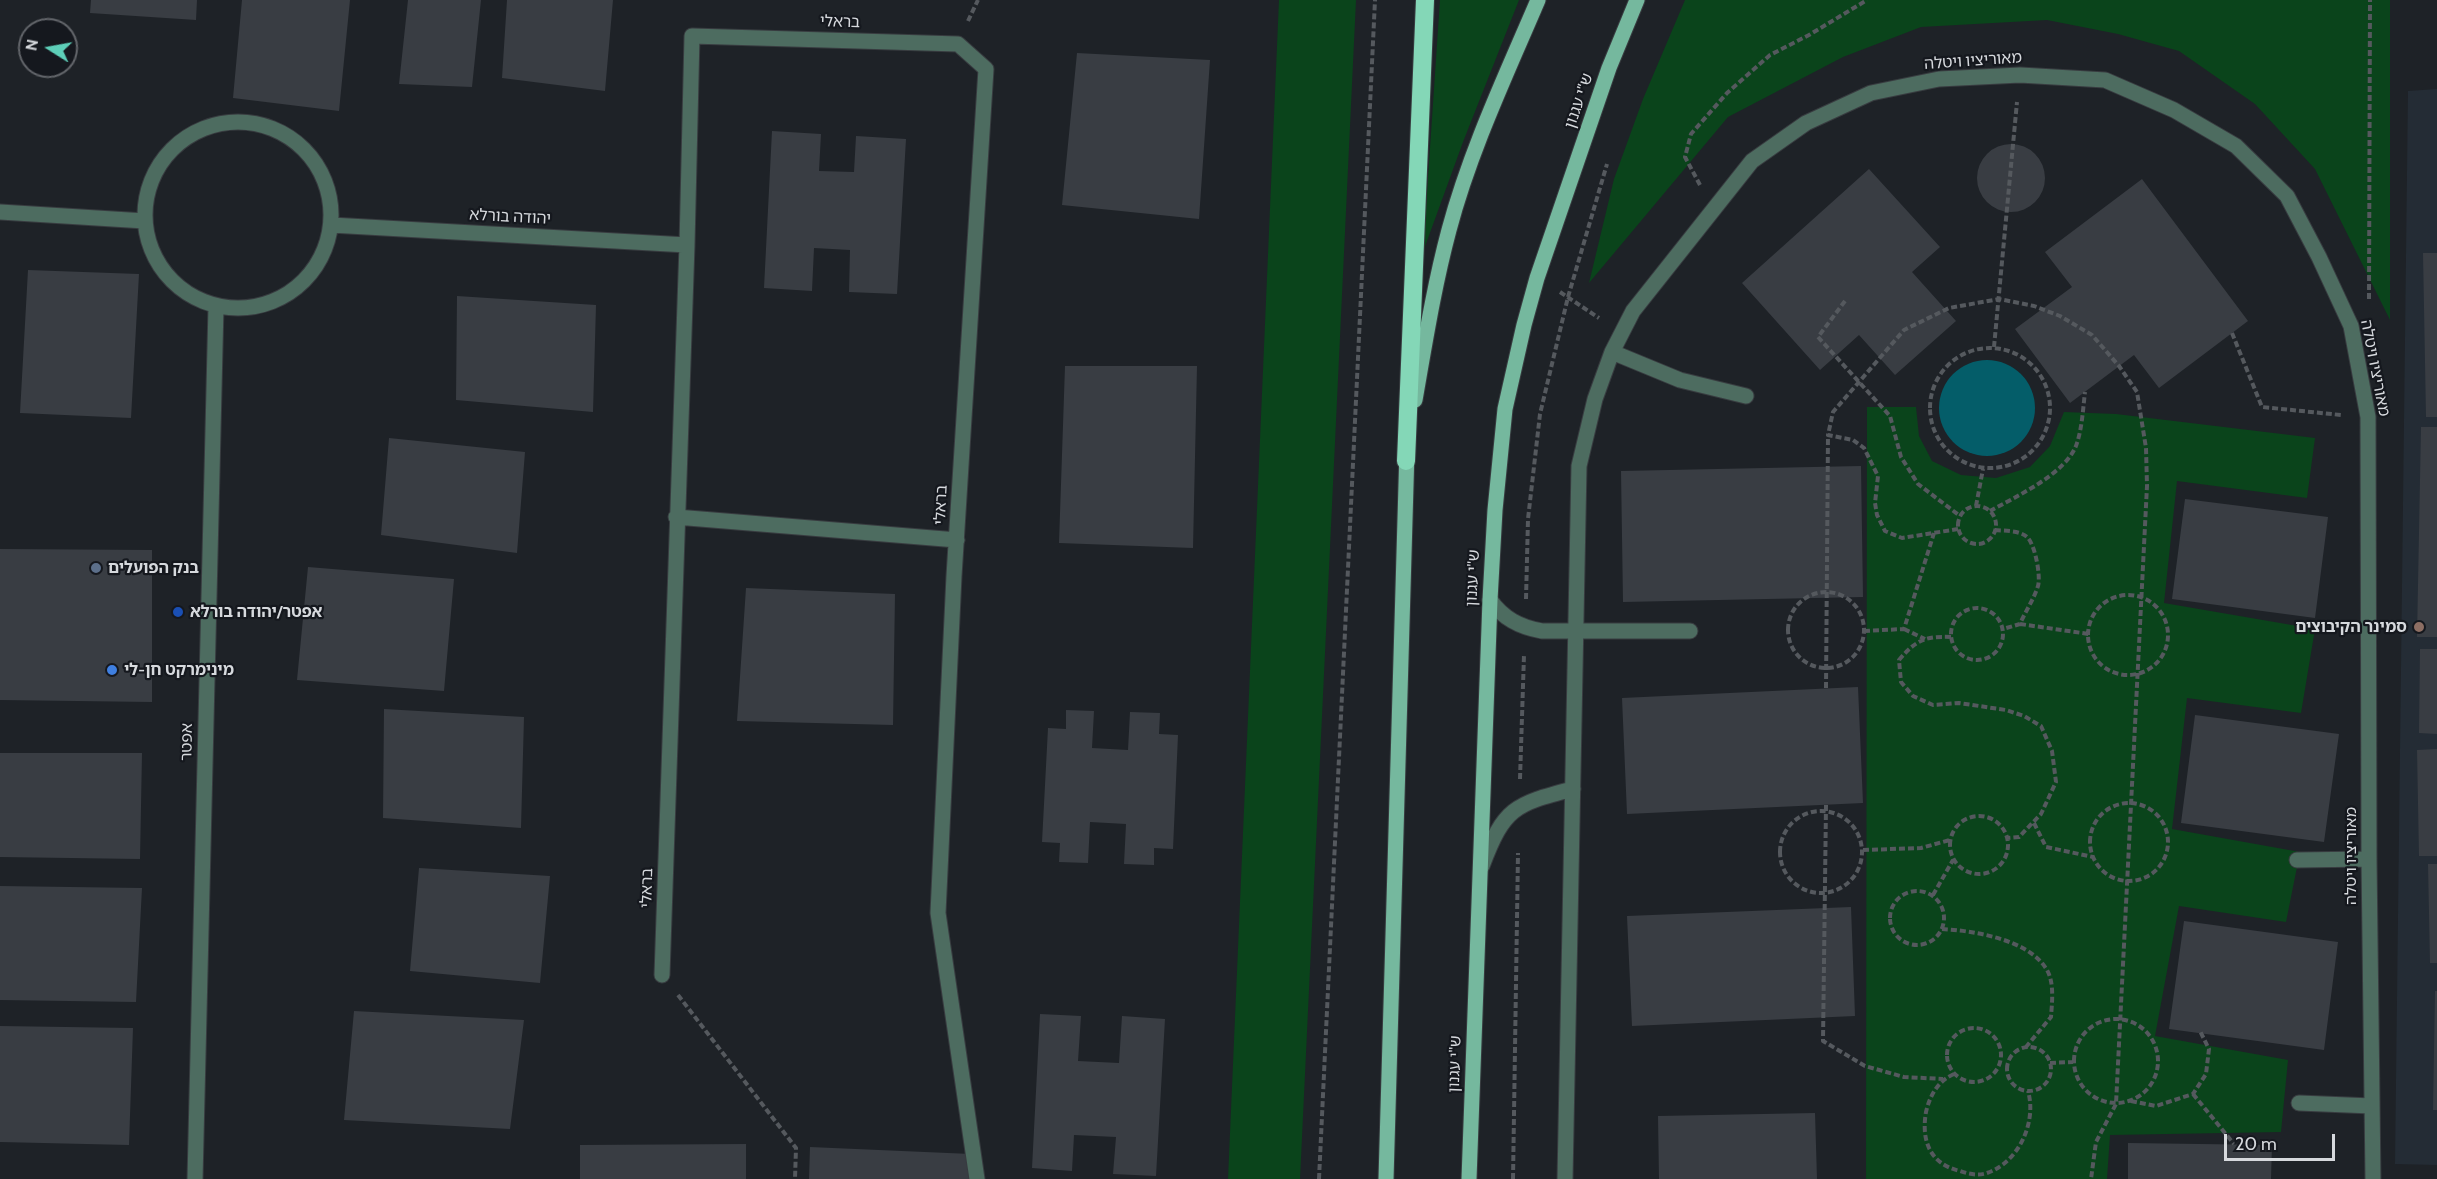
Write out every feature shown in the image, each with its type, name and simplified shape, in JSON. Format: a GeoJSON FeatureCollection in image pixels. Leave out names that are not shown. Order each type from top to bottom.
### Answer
{"type":"FeatureCollection","features":[{"type":"Feature","properties":{"kind":"highway"},"geometry":{"type":"LineString","coordinates":[[1406,461],[1425,0]]}},
{"type":"Feature","properties":{"kind":"main road"},"geometry":{"type":"LineString","coordinates":[[1386,1179],[1406,461],[1430,312],[1449,228],[1477,143],[1538,0]]}},
{"type":"Feature","properties":{"kind":"main road","name":"ש''י עגנון"},"geometry":{"type":"LineString","coordinates":[[1469,1179],[1490,600],[1495,510],[1505,409],[1537,278],[1609,68],[1637,0]]}},
{"type":"Feature","properties":{"kind":"main road"},"geometry":{"type":"LineString","coordinates":[[1378,1179],[1387,1148]]}},
{"type":"Feature","properties":{"kind":"street","name":"בראלי"},"geometry":{"type":"LineString","coordinates":[[662,975],[692,36],[958,44],[986,69],[957,540],[938,913],[977,1179]]}},
{"type":"Feature","properties":{"kind":"street","name":"מאוריציו ויטלה"},"geometry":{"type":"LineString","coordinates":[[1565,1179],[1579,466],[1595,399],[1612,352],[1633,311],[1752,161],[1806,123],[1871,93],[1939,79],[2020,75],[2105,80],[2174,110],[2236,146],[2287,196],[2351,326],[2368,417],[2369,859],[2373,1179]]}},
{"type":"Feature","properties":{"kind":"street"},"geometry":{"type":"LineString","coordinates":[[252,122],[294,139],[316,162],[329,192],[331,225],[324,252],[306,279],[280,299],[249,308],[216,306],[197,299],[171,280],[152,253],[145,221],[148,189],[165,156],[190,134],[219,123],[252,122]]}},
{"type":"Feature","properties":{"kind":"street"},"geometry":{"type":"LineString","coordinates":[[0,212],[145,221]]}},
{"type":"Feature","properties":{"kind":"street","name":"יהודה בורלא"},"geometry":{"type":"LineString","coordinates":[[331,225],[687,245]]}},
{"type":"Feature","properties":{"kind":"street","name":"אפטר"},"geometry":{"type":"LineString","coordinates":[[195,1179],[216,306]]}},
{"type":"Feature","properties":{"kind":"street"},"geometry":{"type":"LineString","coordinates":[[1612,352],[1680,380],[1746,396]]}},
{"type":"Feature","properties":{"kind":"street","name":"בראלי"},"geometry":{"type":"LineString","coordinates":[[676,517],[957,540]]}},
{"type":"Feature","properties":{"kind":"street"},"geometry":{"type":"LineString","coordinates":[[1490,600],[1500,613],[1525,628],[1542,631],[1690,631]]}},
{"type":"Feature","properties":{"kind":"street"},"geometry":{"type":"LineString","coordinates":[[1481,869],[1494,835],[1506,818],[1519,806],[1537,798],[1573,789]]}},
{"type":"Feature","properties":{"kind":"street"},"geometry":{"type":"LineString","coordinates":[[2297,860],[2369,859]]}},
{"type":"Feature","properties":{"kind":"street"},"geometry":{"type":"LineString","coordinates":[[2299,1103],[2372,1106]]}},
{"type":"Feature","properties":{"kind":"path"},"geometry":{"type":"LineString","coordinates":[[1319,1179],[1375,0]]}},
{"type":"Feature","properties":{"kind":"path"},"geometry":{"type":"LineString","coordinates":[[1713,209],[1686,157],[1690,134],[1727,93],[1770,55],[1809,35],[1866,0]]}},
{"type":"Feature","properties":{"kind":"path"},"geometry":{"type":"LineString","coordinates":[[2369,310],[2370,0]]}},
{"type":"Feature","properties":{"kind":"path"},"geometry":{"type":"LineString","coordinates":[[1994,347],[2020,75]]}},
{"type":"Feature","properties":{"kind":"path"},"geometry":{"type":"LineString","coordinates":[[1537,278],[1622,333]]}},
{"type":"Feature","properties":{"kind":"path"},"geometry":{"type":"LineString","coordinates":[[1826,688],[1828,435],[1833,412],[1904,330],[1949,308],[1999,299],[2051,312],[2092,334],[2137,392],[2147,457],[2116,1104],[2096,1142],[2091,1179]]}},
{"type":"Feature","properties":{"kind":"path"},"geometry":{"type":"LineString","coordinates":[[1845,301],[1818,337],[1890,416],[1901,457],[1918,484],[1960,516]]}},
{"type":"Feature","properties":{"kind":"path"},"geometry":{"type":"LineString","coordinates":[[2232,333],[2262,407],[2368,417]]}},
{"type":"Feature","properties":{"kind":"path"},"geometry":{"type":"LineString","coordinates":[[1994,347],[2017,353],[2039,372],[2050,401],[2049,422],[2038,445],[2023,459],[2013,465],[1983,469],[1962,463],[1952,456],[1934,432],[1929,401],[1935,381],[1942,370],[1957,357],[1977,348],[1994,347]]}},
{"type":"Feature","properties":{"kind":"path"},"geometry":{"type":"LineString","coordinates":[[1990,511],[2037,486],[2056,472],[2077,445],[2085,392]]}},
{"type":"Feature","properties":{"kind":"path"},"geometry":{"type":"LineString","coordinates":[[1828,435],[1853,440],[1864,448],[1878,476],[1875,503],[1877,515],[1885,531],[1902,538],[1958,530]]}},
{"type":"Feature","properties":{"kind":"path"},"geometry":{"type":"LineString","coordinates":[[1976,506],[1983,469]]}},
{"type":"Feature","properties":{"kind":"path"},"geometry":{"type":"LineString","coordinates":[[1976,506],[1990,511],[1996,523],[1995,530],[1988,541],[1975,544],[1968,542],[1958,530],[1960,516],[1970,507],[1976,506]]}},
{"type":"Feature","properties":{"kind":"path"},"geometry":{"type":"LineString","coordinates":[[1995,530],[2012,531],[2027,537],[2034,550],[2039,585],[2020,624]]}},
{"type":"Feature","properties":{"kind":"path"},"geometry":{"type":"LineString","coordinates":[[1904,628],[1934,532]]}},
{"type":"Feature","properties":{"kind":"path"},"geometry":{"type":"LineString","coordinates":[[1827,592],[1842,595],[1853,602],[1860,612],[1864,631],[1862,644],[1856,655],[1845,663],[1826,669],[1811,666],[1793,651],[1787,629],[1794,608],[1802,600],[1813,593],[1827,592]]}},
{"type":"Feature","properties":{"kind":"path"},"geometry":{"type":"LineString","coordinates":[[2128,595],[2142,598],[2154,605],[2165,620],[2168,637],[2165,651],[2154,666],[2133,676],[2118,675],[2100,664],[2092,653],[2088,641],[2089,634],[2091,621],[2098,609],[2106,602],[2128,595]]}},
{"type":"Feature","properties":{"kind":"path"},"geometry":{"type":"LineString","coordinates":[[1972,608],[1993,612],[2003,629],[2003,639],[1999,649],[1986,659],[1977,660],[1960,654],[1951,637],[1952,628],[1958,616],[1972,608]]}},
{"type":"Feature","properties":{"kind":"path"},"geometry":{"type":"LineString","coordinates":[[2003,629],[2020,624],[2089,634]]}},
{"type":"Feature","properties":{"kind":"path"},"geometry":{"type":"LineString","coordinates":[[1864,631],[1904,628],[1928,640]]}},
{"type":"Feature","properties":{"kind":"path"},"geometry":{"type":"LineString","coordinates":[[1951,637],[1939,636],[1917,641],[1899,660],[1900,682],[1913,696],[1933,705],[1959,704],[2006,710],[2024,716],[2041,726],[2052,751],[2056,782],[2041,814],[2019,837],[2007,838]]}},
{"type":"Feature","properties":{"kind":"path"},"geometry":{"type":"LineString","coordinates":[[1826,804],[1823,1041],[1865,1065],[1904,1077],[1942,1079],[1954,1074]]}},
{"type":"Feature","properties":{"kind":"path"},"geometry":{"type":"LineString","coordinates":[[2131,804],[2150,809],[2160,818],[2168,836],[2168,850],[2157,870],[2146,877],[2127,882],[2113,878],[2102,870],[2093,856],[2091,834],[2102,814],[2116,806],[2131,804]]}},
{"type":"Feature","properties":{"kind":"path"},"geometry":{"type":"LineString","coordinates":[[1825,810],[1838,813],[1855,827],[1863,850],[1860,867],[1853,879],[1840,890],[1824,894],[1808,891],[1795,883],[1784,870],[1780,857],[1783,835],[1794,820],[1811,811],[1825,810]]}},
{"type":"Feature","properties":{"kind":"path"},"geometry":{"type":"LineString","coordinates":[[1980,815],[1993,819],[2003,828],[2007,838],[2007,851],[2004,860],[1991,871],[1982,874],[1971,873],[1962,869],[1953,860],[1950,840],[1957,825],[1963,820],[1980,815]]}},
{"type":"Feature","properties":{"kind":"path"},"geometry":{"type":"LineString","coordinates":[[2034,823],[2046,847],[2093,856]]}},
{"type":"Feature","properties":{"kind":"path"},"geometry":{"type":"LineString","coordinates":[[1863,850],[1921,849],[1950,840]]}},
{"type":"Feature","properties":{"kind":"path"},"geometry":{"type":"LineString","coordinates":[[1933,896],[1953,860]]}},
{"type":"Feature","properties":{"kind":"path"},"geometry":{"type":"LineString","coordinates":[[1917,890],[1933,896],[1943,910],[1942,929],[1933,940],[1922,945],[1902,942],[1891,928],[1890,911],[1895,902],[1902,895],[1917,890]]}},
{"type":"Feature","properties":{"kind":"path"},"geometry":{"type":"LineString","coordinates":[[1942,929],[1974,931],[2014,945],[2031,952],[2047,968],[2051,985],[2051,1017],[2026,1047],[2017,1050],[2008,1062],[2009,1079],[2014,1085],[2028,1091],[2042,1087],[2049,1077],[2050,1063],[2041,1051],[2026,1047]]}},
{"type":"Feature","properties":{"kind":"path"},"geometry":{"type":"LineString","coordinates":[[662,975],[796,1148],[795,1179]]}},
{"type":"Feature","properties":{"kind":"path"},"geometry":{"type":"LineString","coordinates":[[2109,1018],[2131,1020],[2144,1028],[2155,1044],[2159,1058],[2154,1082],[2144,1094],[2130,1101],[2116,1104],[2106,1103],[2093,1097],[2080,1084],[2073,1062],[2075,1048],[2080,1037],[2091,1027],[2109,1018]]}},
{"type":"Feature","properties":{"kind":"path"},"geometry":{"type":"LineString","coordinates":[[1969,1027],[1979,1027],[1992,1033],[1998,1040],[2001,1060],[1993,1076],[1980,1082],[1962,1080],[1954,1074],[1947,1058],[1947,1049],[1955,1035],[1969,1027]]}},
{"type":"Feature","properties":{"kind":"path"},"geometry":{"type":"LineString","coordinates":[[2130,1101],[2156,1106],[2193,1094],[2206,1074],[2209,1049],[2200,1031]]}},
{"type":"Feature","properties":{"kind":"path"},"geometry":{"type":"LineString","coordinates":[[2001,1060],[2008,1062]]}},
{"type":"Feature","properties":{"kind":"path"},"geometry":{"type":"LineString","coordinates":[[2050,1063],[2073,1062]]}},
{"type":"Feature","properties":{"kind":"path"},"geometry":{"type":"LineString","coordinates":[[1942,1079],[1929,1099],[1924,1124],[1928,1149],[1945,1168],[1974,1175],[1987,1173],[2003,1164],[2023,1141],[2029,1126],[2032,1107],[2028,1091]]}},
{"type":"Feature","properties":{"kind":"path"},"geometry":{"type":"LineString","coordinates":[[2193,1094],[2234,1144]]}},
{"type":"Feature","properties":{"kind":"shaded area","name":"סמינר הקיבוצים"},"geometry":{"type":"Polygon","coordinates":[[[2437,89],[2437,1165],[2395,1164],[2408,91],[2437,89]]]}},
{"type":"Feature","properties":{"kind":"green space"},"geometry":{"type":"Polygon","coordinates":[[[1279,0],[1356,0],[1300,1179],[1228,1179],[1279,0]]]}},
{"type":"Feature","properties":{"kind":"green space"},"geometry":{"type":"Polygon","coordinates":[[[1440,0],[1519,0],[1423,252],[1440,0]]]}},
{"type":"Feature","properties":{"kind":"green space"},"geometry":{"type":"Polygon","coordinates":[[[1685,0],[2390,0],[2390,320],[2315,169],[2255,104],[2179,51],[2118,34],[2047,20],[1921,27],[1843,57],[1728,117],[1589,283],[1614,179],[1643,99],[1685,0]]]}},
{"type":"Feature","properties":{"kind":"green space"},"geometry":{"type":"Polygon","coordinates":[[[1867,407],[1916,407],[1919,436],[1932,461],[1961,475],[1996,478],[2030,467],[2050,446],[2064,412],[2116,414],[2315,438],[2307,498],[2177,481],[2164,603],[2315,629],[2301,713],[2187,698],[2172,829],[2300,852],[2286,922],[2179,906],[2155,1036],[2288,1060],[2281,1132],[2110,1135],[2107,1179],[1866,1179],[1867,407]]]}},
{"type":"Feature","properties":{"kind":"water"},"geometry":{"type":"Polygon","coordinates":[[[1987,360],[2005,364],[2021,374],[2031,390],[2035,408],[2031,426],[2021,442],[2005,452],[1987,456],[1969,452],[1953,442],[1943,426],[1939,408],[1943,390],[1953,374],[1969,364],[1987,360]]]}},
{"type":"Feature","properties":{"kind":"building"},"geometry":{"type":"Polygon","coordinates":[[[91,0],[197,0],[196,20],[90,13],[91,0]]]}},
{"type":"Feature","properties":{"kind":"building"},"geometry":{"type":"Polygon","coordinates":[[[242,0],[350,0],[339,111],[233,98],[242,0]]]}},
{"type":"Feature","properties":{"kind":"building"},"geometry":{"type":"Polygon","coordinates":[[[408,0],[481,0],[472,87],[399,84],[408,0]]]}},
{"type":"Feature","properties":{"kind":"building"},"geometry":{"type":"Polygon","coordinates":[[[507,0],[613,0],[605,91],[502,78],[507,0]]]}},
{"type":"Feature","properties":{"kind":"building"},"geometry":{"type":"Polygon","coordinates":[[[1077,53],[1210,60],[1199,219],[1062,205],[1077,53]]]}},
{"type":"Feature","properties":{"kind":"building"},"geometry":{"type":"Polygon","coordinates":[[[772,131],[821,134],[819,171],[854,172],[856,136],[906,139],[897,294],[849,292],[850,250],[814,248],[812,291],[764,288],[772,131]]]}},
{"type":"Feature","properties":{"kind":"building"},"geometry":{"type":"Polygon","coordinates":[[[2011,144],[2024,147],[2035,154],[2042,165],[2045,178],[2042,191],[2035,202],[2024,209],[2011,212],[1998,209],[1987,202],[1980,191],[1977,178],[1980,165],[1987,154],[1998,147],[2011,144]]]}},
{"type":"Feature","properties":{"kind":"building"},"geometry":{"type":"Polygon","coordinates":[[[1869,169],[1940,247],[1912,272],[1956,321],[1895,375],[1859,335],[1820,370],[1742,283],[1869,169]]]}},
{"type":"Feature","properties":{"kind":"building"},"geometry":{"type":"Polygon","coordinates":[[[2142,179],[2248,321],[2159,388],[2134,355],[2070,403],[2015,329],[2072,287],[2045,252],[2142,179]]]}},
{"type":"Feature","properties":{"kind":"building"},"geometry":{"type":"Polygon","coordinates":[[[2423,253],[2437,253],[2437,417],[2426,417],[2423,253]]]}},
{"type":"Feature","properties":{"kind":"building"},"geometry":{"type":"Polygon","coordinates":[[[28,270],[139,274],[131,418],[20,413],[28,270]]]}},
{"type":"Feature","properties":{"kind":"building"},"geometry":{"type":"Polygon","coordinates":[[[457,296],[596,305],[593,412],[456,400],[457,296]]]}},
{"type":"Feature","properties":{"kind":"building"},"geometry":{"type":"Polygon","coordinates":[[[1065,366],[1197,366],[1193,548],[1059,543],[1065,366]]]}},
{"type":"Feature","properties":{"kind":"building"},"geometry":{"type":"Polygon","coordinates":[[[2421,427],[2437,427],[2437,637],[2417,637],[2421,427]]]}},
{"type":"Feature","properties":{"kind":"building"},"geometry":{"type":"Polygon","coordinates":[[[389,438],[525,452],[517,553],[381,535],[389,438]]]}},
{"type":"Feature","properties":{"kind":"building"},"geometry":{"type":"Polygon","coordinates":[[[1861,466],[1863,597],[1623,602],[1621,471],[1861,466]]]}},
{"type":"Feature","properties":{"kind":"building"},"geometry":{"type":"Polygon","coordinates":[[[2185,499],[2328,517],[2315,618],[2172,599],[2185,499]]]}},
{"type":"Feature","properties":{"kind":"building"},"geometry":{"type":"Polygon","coordinates":[[[0,549],[152,550],[152,702],[0,700],[0,549]]]}},
{"type":"Feature","properties":{"kind":"building"},"geometry":{"type":"Polygon","coordinates":[[[308,567],[454,579],[444,691],[297,680],[308,567]]]}},
{"type":"Feature","properties":{"kind":"building"},"geometry":{"type":"Polygon","coordinates":[[[746,588],[895,594],[893,725],[737,721],[746,588]]]}},
{"type":"Feature","properties":{"kind":"building"},"geometry":{"type":"Polygon","coordinates":[[[2420,649],[2437,649],[2437,734],[2419,733],[2420,649]]]}},
{"type":"Feature","properties":{"kind":"building"},"geometry":{"type":"Polygon","coordinates":[[[1858,687],[1863,803],[1627,814],[1622,698],[1858,687]]]}},
{"type":"Feature","properties":{"kind":"building"},"geometry":{"type":"Polygon","coordinates":[[[384,709],[524,717],[521,828],[383,818],[384,709]]]}},
{"type":"Feature","properties":{"kind":"building"},"geometry":{"type":"Polygon","coordinates":[[[1066,710],[1094,711],[1092,748],[1128,750],[1130,712],[1160,713],[1159,734],[1178,735],[1173,849],[1154,848],[1154,865],[1124,864],[1126,824],[1090,822],[1088,863],[1059,862],[1060,843],[1042,842],[1048,728],[1066,729],[1066,710]]]}},
{"type":"Feature","properties":{"kind":"building"},"geometry":{"type":"Polygon","coordinates":[[[2195,715],[2339,734],[2324,842],[2181,823],[2195,715]]]}},
{"type":"Feature","properties":{"kind":"building"},"geometry":{"type":"Polygon","coordinates":[[[2437,749],[2437,856],[2419,856],[2417,750],[2437,749]]]}},
{"type":"Feature","properties":{"kind":"building"},"geometry":{"type":"Polygon","coordinates":[[[0,753],[142,753],[140,859],[0,857],[0,753]]]}},
{"type":"Feature","properties":{"kind":"building"},"geometry":{"type":"Polygon","coordinates":[[[2428,864],[2437,864],[2437,963],[2430,963],[2428,864]]]}},
{"type":"Feature","properties":{"kind":"building"},"geometry":{"type":"Polygon","coordinates":[[[419,868],[550,876],[540,983],[410,971],[419,868]]]}},
{"type":"Feature","properties":{"kind":"building"},"geometry":{"type":"Polygon","coordinates":[[[0,886],[142,888],[136,1002],[0,1000],[0,886]]]}},
{"type":"Feature","properties":{"kind":"building"},"geometry":{"type":"Polygon","coordinates":[[[1851,907],[1855,1016],[1632,1026],[1627,916],[1851,907]]]}},
{"type":"Feature","properties":{"kind":"building"},"geometry":{"type":"Polygon","coordinates":[[[2184,921],[2338,942],[2324,1050],[2169,1029],[2184,921]]]}},
{"type":"Feature","properties":{"kind":"building"},"geometry":{"type":"Polygon","coordinates":[[[2435,991],[2437,991],[2437,1110],[2433,1110],[2435,991]]]}},
{"type":"Feature","properties":{"kind":"building"},"geometry":{"type":"Polygon","coordinates":[[[354,1011],[524,1020],[510,1129],[344,1120],[354,1011]]]}},
{"type":"Feature","properties":{"kind":"building"},"geometry":{"type":"Polygon","coordinates":[[[1040,1014],[1081,1016],[1078,1061],[1119,1063],[1122,1016],[1165,1019],[1156,1176],[1113,1174],[1116,1137],[1074,1135],[1072,1171],[1032,1168],[1040,1014]]]}},
{"type":"Feature","properties":{"kind":"building"},"geometry":{"type":"Polygon","coordinates":[[[0,1026],[133,1028],[129,1145],[0,1142],[0,1026]]]}},
{"type":"Feature","properties":{"kind":"building"},"geometry":{"type":"Polygon","coordinates":[[[1815,1113],[1817,1179],[1659,1179],[1658,1116],[1815,1113]]]}},
{"type":"Feature","properties":{"kind":"building"},"geometry":{"type":"Polygon","coordinates":[[[2128,1143],[2272,1145],[2271,1179],[2128,1179],[2128,1143]]]}},
{"type":"Feature","properties":{"kind":"building"},"geometry":{"type":"Polygon","coordinates":[[[746,1144],[746,1179],[580,1179],[580,1145],[746,1144]]]}},
{"type":"Feature","properties":{"kind":"building"},"geometry":{"type":"Polygon","coordinates":[[[810,1147],[971,1154],[970,1179],[809,1179],[810,1147]]]}},
{"type":"Feature","properties":{"kind":"place","name":"בנק הפועלים"},"geometry":{"type":"Point","coordinates":[96,568]}},
{"type":"Feature","properties":{"kind":"place","name":"אפטר/יהודה בורלא"},"geometry":{"type":"Point","coordinates":[178,612]}},
{"type":"Feature","properties":{"kind":"place","name":"סמינר הקיבוצים"},"geometry":{"type":"Point","coordinates":[2419,627]}},
{"type":"Feature","properties":{"kind":"place","name":"מינימרקט חן-לי"},"geometry":{"type":"Point","coordinates":[112,670]}}]}
